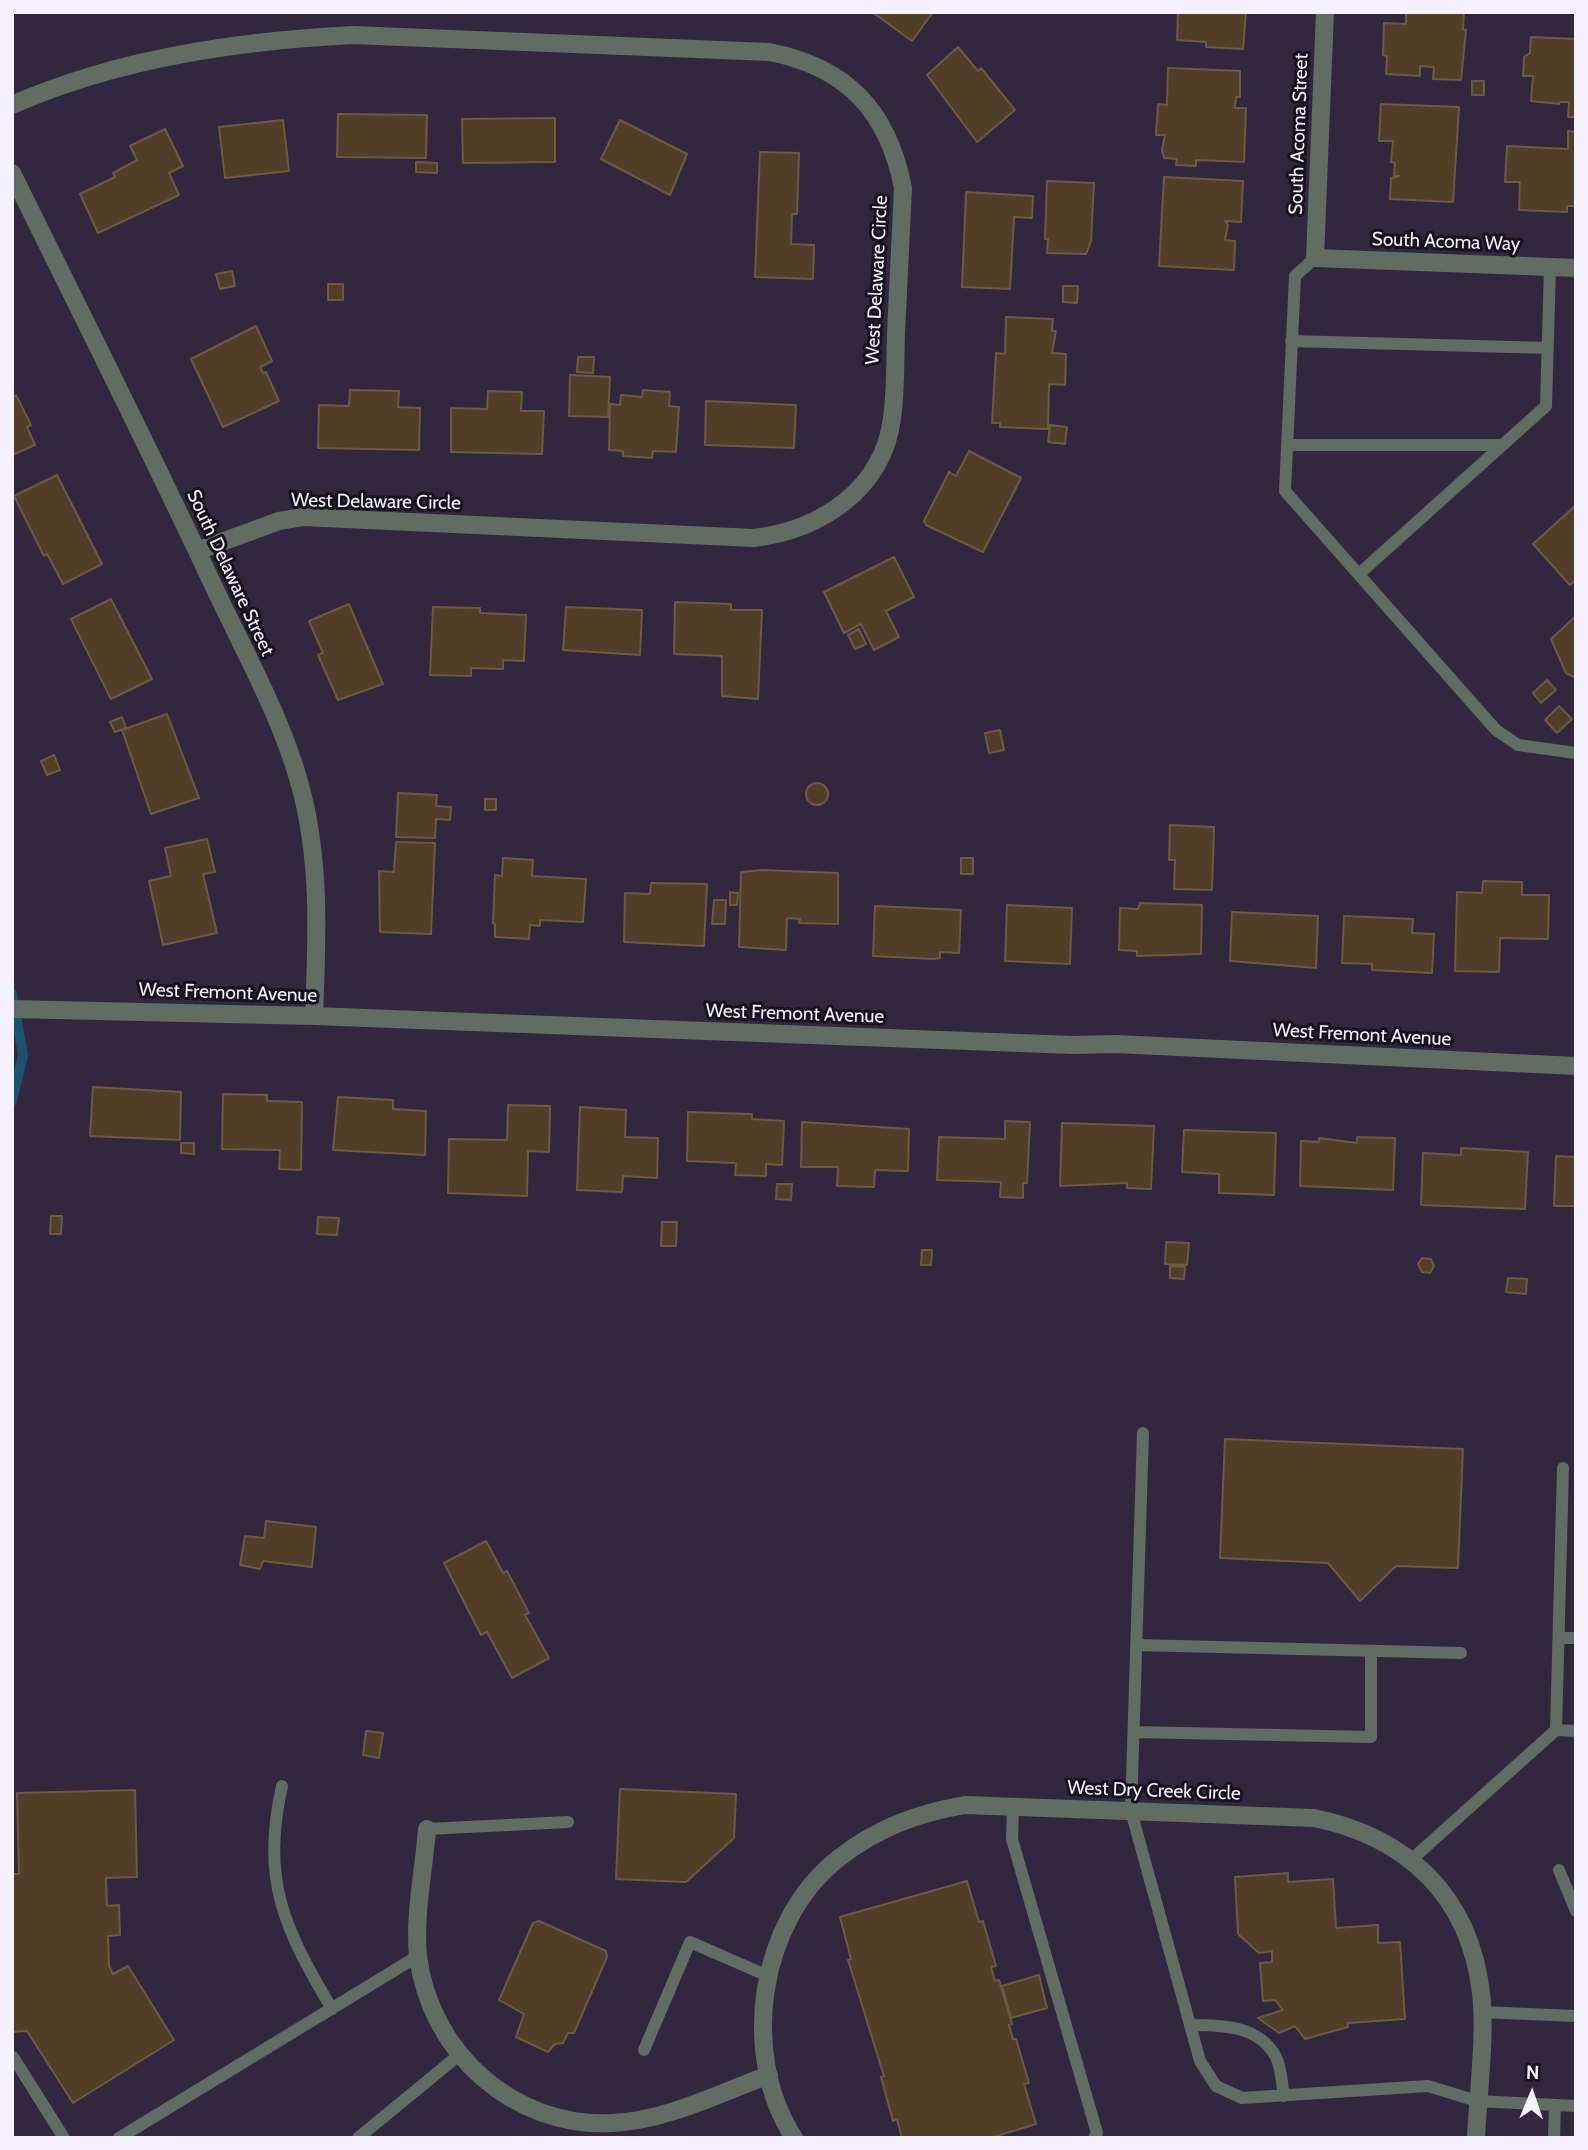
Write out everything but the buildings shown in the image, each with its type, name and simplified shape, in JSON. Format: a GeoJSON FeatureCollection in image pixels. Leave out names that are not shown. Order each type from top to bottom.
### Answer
{"type":"FeatureCollection","features":[{"type":"Feature","properties":{"kind":"street","name":"South Acoma Street"},"geometry":{"type":"LineString","coordinates":[[1315,258],[1325,12]]}},
{"type":"Feature","properties":{"kind":"street","name":"West Delaware Circle"},"geometry":{"type":"LineString","coordinates":[[12,105],[111,71],[207,49],[288,38],[353,35],[769,52],[800,58],[836,76],[876,114],[897,156],[903,188],[892,420],[880,457],[862,486],[820,521],[784,534],[754,538],[303,517],[279,521],[197,551]]}},
{"type":"Feature","properties":{"kind":"street","name":"South Delaware Street"},"geometry":{"type":"LineString","coordinates":[[12,173],[197,551],[283,734],[300,786],[315,866],[317,930],[314,1016]]}},
{"type":"Feature","properties":{"kind":"street","name":"South Acoma Way"},"geometry":{"type":"LineString","coordinates":[[1315,258],[1576,268]]}},
{"type":"Feature","properties":{"kind":"street","name":"West Fremont Avenue"},"geometry":{"type":"LineString","coordinates":[[12,1009],[314,1016],[1072,1045],[1116,1044],[1576,1066]]}},
{"type":"Feature","properties":{"kind":"street","name":"West Dry Creek Circle"},"geometry":{"type":"LineString","coordinates":[[794,2138],[769,2075],[763,2039],[768,1976],[782,1933],[808,1890],[837,1859],[871,1835],[934,1810],[965,1805],[1314,1818],[1368,1832],[1411,1860],[1449,1899],[1465,1929],[1475,1959],[1481,2012],[1476,2138]]}},
{"type":"Feature","properties":{"kind":"street"},"geometry":{"type":"LineString","coordinates":[[427,1829],[418,1916],[418,1956],[429,1998],[458,2055],[477,2076],[531,2110],[571,2120],[612,2123],[653,2116],[769,2075]]}},
{"type":"Feature","properties":{"kind":"lane"},"geometry":{"type":"LineString","coordinates":[[1315,258],[1295,276],[1285,491],[1496,730],[1518,745],[1576,753]]}},
{"type":"Feature","properties":{"kind":"lane"},"geometry":{"type":"LineString","coordinates":[[1359,574],[1546,406],[1550,267]]}},
{"type":"Feature","properties":{"kind":"lane"},"geometry":{"type":"LineString","coordinates":[[1290,341],[1548,348]]}},
{"type":"Feature","properties":{"kind":"lane"},"geometry":{"type":"LineString","coordinates":[[1287,445],[1502,445]]}},
{"type":"Feature","properties":{"kind":"lane"},"geometry":{"type":"LineString","coordinates":[[1143,1433],[1131,1811],[1200,2061],[1216,2086],[1242,2098],[1428,2086],[1477,2101],[1576,2106]]}},
{"type":"Feature","properties":{"kind":"lane"},"geometry":{"type":"LineString","coordinates":[[1556,1730],[1563,1468]]}},
{"type":"Feature","properties":{"kind":"lane"},"geometry":{"type":"LineString","coordinates":[[1559,1638],[1576,1638]]}},
{"type":"Feature","properties":{"kind":"lane"},"geometry":{"type":"LineString","coordinates":[[1136,1645],[1461,1653]]}},
{"type":"Feature","properties":{"kind":"lane"},"geometry":{"type":"LineString","coordinates":[[1134,1732],[1371,1737],[1371,1651]]}},
{"type":"Feature","properties":{"kind":"lane"},"geometry":{"type":"LineString","coordinates":[[1411,1860],[1556,1730],[1576,1731]]}},
{"type":"Feature","properties":{"kind":"lane"},"geometry":{"type":"LineString","coordinates":[[282,1786],[273,1826],[275,1883],[295,1946],[332,2009]]}},
{"type":"Feature","properties":{"kind":"lane"},"geometry":{"type":"LineString","coordinates":[[1013,1807],[1012,1839],[1097,2133],[1094,2138]]}},
{"type":"Feature","properties":{"kind":"lane"},"geometry":{"type":"LineString","coordinates":[[427,1829],[568,1822]]}},
{"type":"Feature","properties":{"kind":"lane"},"geometry":{"type":"LineString","coordinates":[[1559,1870],[1576,1910]]}},
{"type":"Feature","properties":{"kind":"lane"},"geometry":{"type":"LineString","coordinates":[[644,2050],[690,1942],[768,1976]]}},
{"type":"Feature","properties":{"kind":"lane"},"geometry":{"type":"LineString","coordinates":[[119,2138],[418,1956]]}},
{"type":"Feature","properties":{"kind":"lane"},"geometry":{"type":"LineString","coordinates":[[1481,2012],[1576,2016]]}},
{"type":"Feature","properties":{"kind":"lane"},"geometry":{"type":"LineString","coordinates":[[1190,2025],[1231,2025],[1256,2037],[1276,2056],[1284,2095]]}},
{"type":"Feature","properties":{"kind":"lane"},"geometry":{"type":"LineString","coordinates":[[365,2136],[458,2055]]}},
{"type":"Feature","properties":{"kind":"lane"},"geometry":{"type":"LineString","coordinates":[[13,2057],[64,2138]]}},
{"type":"Feature","properties":{"kind":"lane"},"geometry":{"type":"LineString","coordinates":[[1554,2138],[1556,2105]]}},
{"type":"Feature","properties":{"kind":"waterway"},"geometry":{"type":"LineString","coordinates":[[12,993],[23,1055],[12,1101]]}}]}
